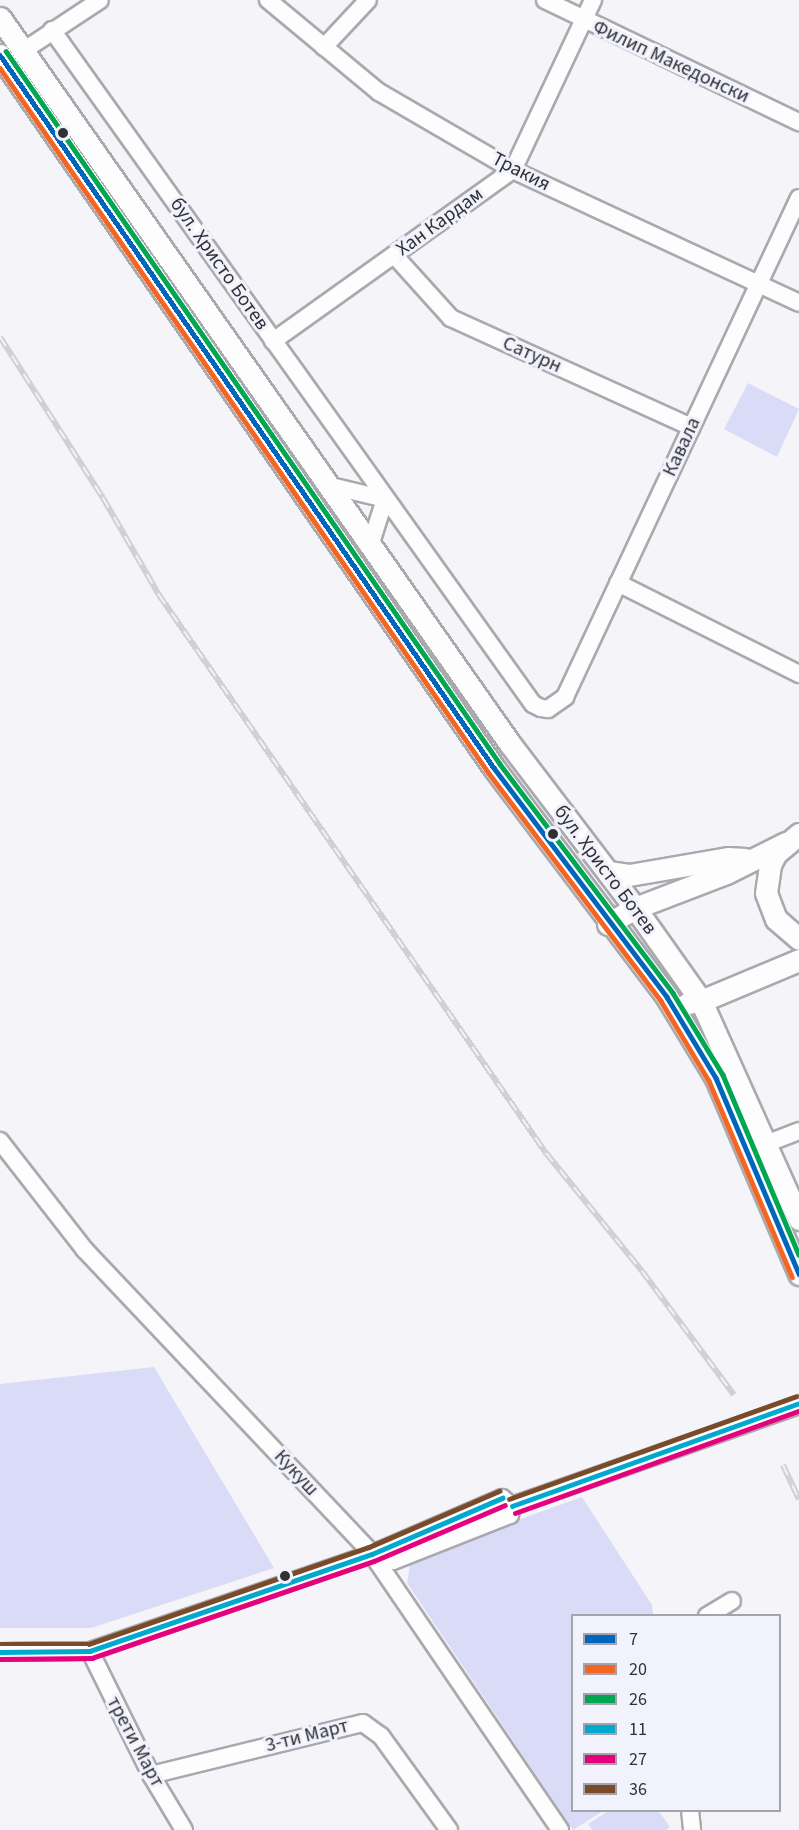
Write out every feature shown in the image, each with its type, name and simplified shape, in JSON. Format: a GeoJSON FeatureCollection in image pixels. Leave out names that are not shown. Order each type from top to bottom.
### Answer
{"type":"FeatureCollection","features":[{"type":"Feature","properties":{"kind":"main road","name":"бул. Христо Ботев"},"geometry":{"type":"LineString","coordinates":[[0,18],[331,486],[510,744],[635,908],[701,1001],[768,1143],[799,1219]]}},
{"type":"Feature","properties":{"kind":"main road","name":"бул. Христо Ботев"},"geometry":{"type":"LineString","coordinates":[[0,55],[494,768],[608,924],[668,997],[716,1078],[799,1274]]}},
{"type":"Feature","properties":{"kind":"main road"},"geometry":{"type":"LineString","coordinates":[[608,924],[635,908],[726,873],[748,859],[793,839]]}},
{"type":"Feature","properties":{"kind":"main road"},"geometry":{"type":"LineString","coordinates":[[793,839],[770,865],[766,893],[776,919],[799,939]]}},
{"type":"Feature","properties":{"kind":"main road"},"geometry":{"type":"LineString","coordinates":[[608,872],[630,875],[728,858],[748,859]]}},
{"type":"Feature","properties":{"kind":"main road"},"geometry":{"type":"LineString","coordinates":[[668,997],[678,1003],[701,1001],[799,960]]}},
{"type":"Feature","properties":{"kind":"main road"},"geometry":{"type":"LineString","coordinates":[[710,1023],[735,988]]}},
{"type":"Feature","properties":{"kind":"street"},"geometry":{"type":"LineString","coordinates":[[23,51],[100,0]]}},
{"type":"Feature","properties":{"kind":"street","name":"Тракия"},"geometry":{"type":"LineString","coordinates":[[268,0],[379,92],[513,170],[799,303]]}},
{"type":"Feature","properties":{"kind":"street"},"geometry":{"type":"LineString","coordinates":[[324,47],[368,0]]}},
{"type":"Feature","properties":{"kind":"street","name":"Филип Македонски"},"geometry":{"type":"LineString","coordinates":[[544,0],[799,122]]}},
{"type":"Feature","properties":{"kind":"street","name":"Хан Кардам"},"geometry":{"type":"LineString","coordinates":[[273,341],[513,170],[593,0]]}},
{"type":"Feature","properties":{"kind":"street","name":"бул. Христо Ботев"},"geometry":{"type":"LineString","coordinates":[[52,30],[533,705],[549,709],[565,697]]}},
{"type":"Feature","properties":{"kind":"street","name":"Кавала"},"geometry":{"type":"LineString","coordinates":[[565,697],[691,427],[761,284],[799,198]]}},
{"type":"Feature","properties":{"kind":"street","name":"Сатурн"},"geometry":{"type":"LineString","coordinates":[[394,255],[451,318],[691,427]]}},
{"type":"Feature","properties":{"kind":"street"},"geometry":{"type":"LineString","coordinates":[[331,486],[385,499],[371,543]]}},
{"type":"Feature","properties":{"kind":"street"},"geometry":{"type":"LineString","coordinates":[[618,583],[799,674]]}},
{"type":"Feature","properties":{"kind":"street"},"geometry":{"type":"LineString","coordinates":[[768,1143],[799,1131]]}},
{"type":"Feature","properties":{"kind":"street","name":"Кукуш"},"geometry":{"type":"LineString","coordinates":[[0,1141],[85,1250],[210,1379],[372,1554],[560,1830]]}},
{"type":"Feature","properties":{"kind":"street"},"geometry":{"type":"LineString","coordinates":[[0,1652],[90,1652],[372,1554],[502,1498],[512,1506],[798,1405]]}},
{"type":"Feature","properties":{"kind":"street"},"geometry":{"type":"LineString","coordinates":[[710,1614],[732,1600]]}},
{"type":"Feature","properties":{"kind":"street","name":"трети Март"},"geometry":{"type":"LineString","coordinates":[[90,1652],[151,1775],[184,1830]]}},
{"type":"Feature","properties":{"kind":"street","name":"3-ти Март"},"geometry":{"type":"LineString","coordinates":[[151,1775],[363,1723],[376,1730],[449,1830]]}},
{"type":"Feature","properties":{"kind":"street"},"geometry":{"type":"LineString","coordinates":[[690,1812],[692,1830]]}},
{"type":"Feature","properties":{"kind":"shaded area"},"geometry":{"type":"Polygon","coordinates":[[[748,383],[799,409],[777,457],[724,429],[748,383]]]}},
{"type":"Feature","properties":{"kind":"shaded area"},"geometry":{"type":"Polygon","coordinates":[[[154,1367],[274,1568],[91,1628],[0,1628],[0,1384],[154,1367]]]}},
{"type":"Feature","properties":{"kind":"shaded area"},"geometry":{"type":"Polygon","coordinates":[[[582,1497],[652,1605],[653,1614],[571,1614],[571,1812],[601,1812],[573,1830],[407,1583],[411,1558],[582,1497]]]}},
{"type":"Feature","properties":{"kind":"shaded area"},"geometry":{"type":"Polygon","coordinates":[[[606,1812],[659,1812],[670,1827],[666,1830],[592,1830],[588,1824],[606,1812]]]}},
{"type":"Feature","properties":{"kind":"railway"},"geometry":{"type":"LineString","coordinates":[[0,337],[103,498],[159,595],[546,1153],[642,1271],[734,1395]]}},
{"type":"Feature","properties":{"kind":"railway"},"geometry":{"type":"LineString","coordinates":[[783,1465],[799,1499]]}},
{"type":"Feature","properties":{"kind":"transit line","name":"26"},"geometry":{"type":"LineString","coordinates":[[6,51],[500,764],[673,993],[723,1075],[799,1255]]}},
{"type":"Feature","properties":{"kind":"transit line","name":"7"},"geometry":{"type":"LineString","coordinates":[[0,55],[494,768],[667,997],[716,1078],[799,1274]]}},
{"type":"Feature","properties":{"kind":"transit line","name":"20"},"geometry":{"type":"LineString","coordinates":[[0,68],[488,772],[661,1001],[709,1081],[792,1277]]}},
{"type":"Feature","properties":{"kind":"transit line","name":"36"},"geometry":{"type":"LineString","coordinates":[[509,1499],[796,1396]]}},
{"type":"Feature","properties":{"kind":"transit line","name":"11"},"geometry":{"type":"LineString","coordinates":[[512,1506],[799,1403]]}},
{"type":"Feature","properties":{"kind":"transit line","name":"27"},"geometry":{"type":"LineString","coordinates":[[515,1513],[799,1411]]}},
{"type":"Feature","properties":{"kind":"transit line","name":"36"},"geometry":{"type":"LineString","coordinates":[[0,1644],[89,1644],[369,1547],[499,1491]]}},
{"type":"Feature","properties":{"kind":"transit line","name":"11"},"geometry":{"type":"LineString","coordinates":[[0,1652],[90,1651],[372,1554],[502,1498]]}},
{"type":"Feature","properties":{"kind":"transit line","name":"27"},"geometry":{"type":"LineString","coordinates":[[0,1659],[92,1658],[374,1561],[505,1505]]}}]}
